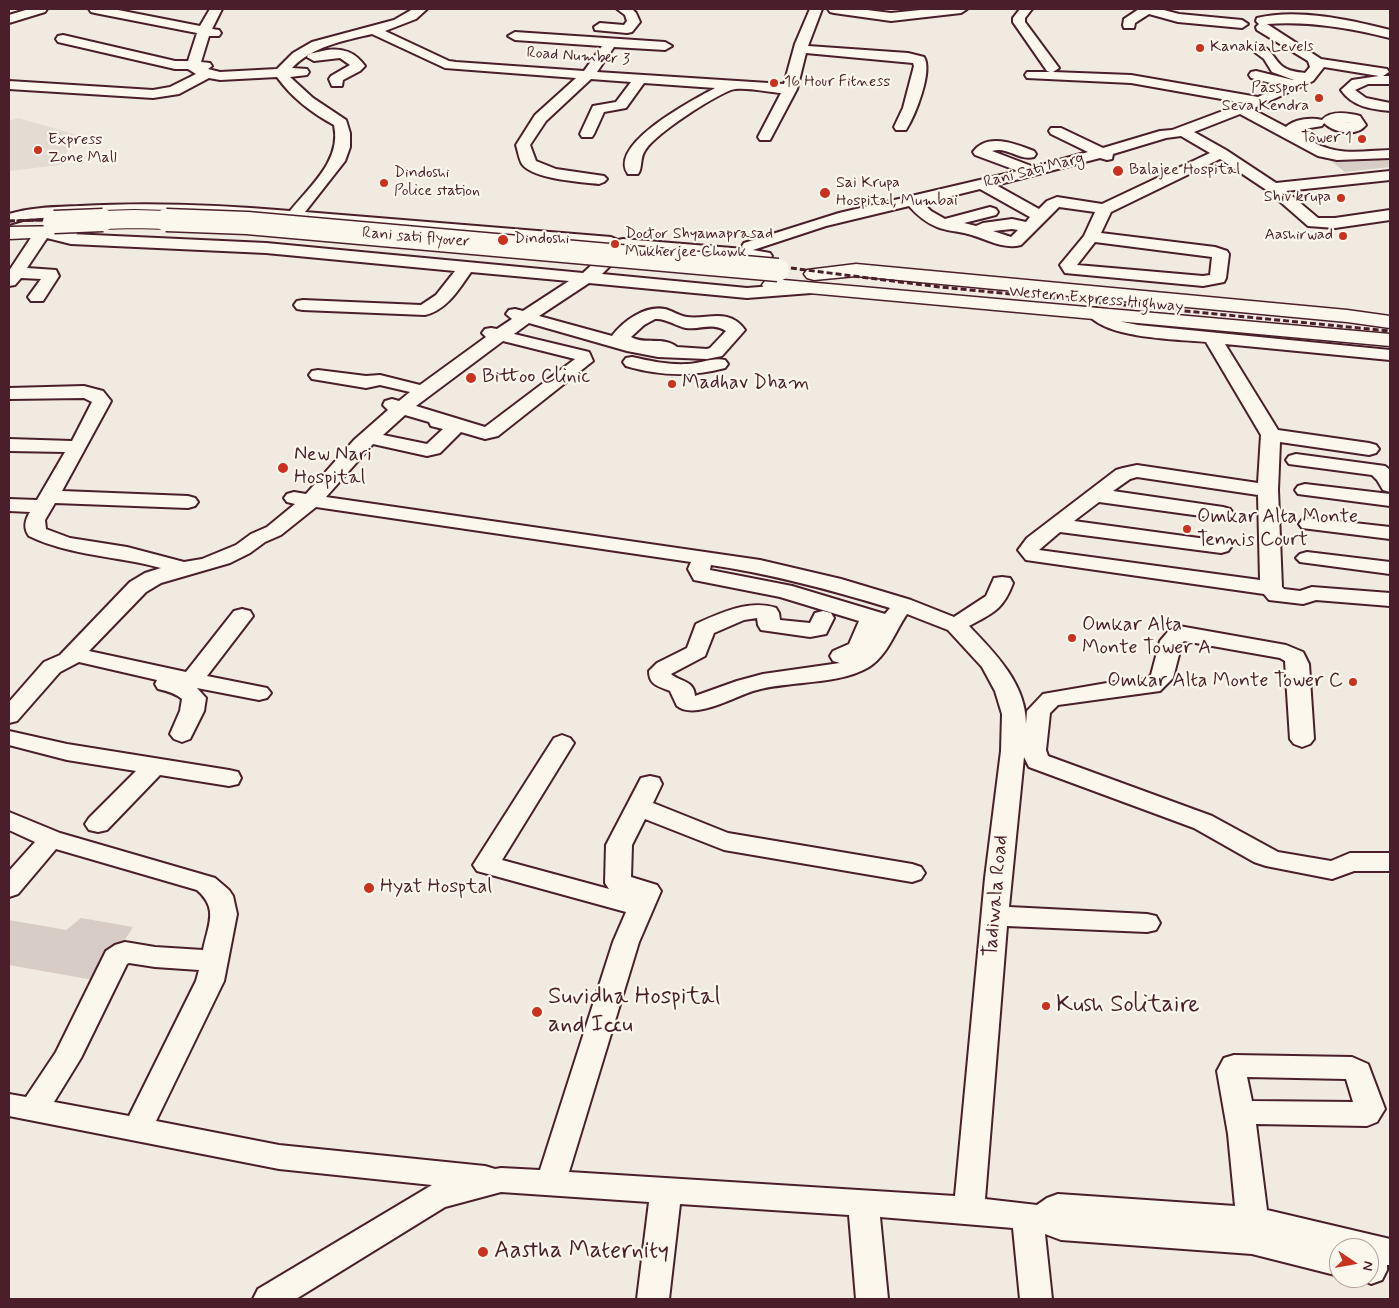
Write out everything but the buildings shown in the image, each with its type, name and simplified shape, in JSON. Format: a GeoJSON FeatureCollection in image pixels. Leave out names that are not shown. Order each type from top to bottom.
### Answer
{"type":"FeatureCollection","features":[{"type":"Feature","properties":{"kind":"main road"},"geometry":{"type":"LineString","coordinates":[[9,224],[49,230]]}},
{"type":"Feature","properties":{"kind":"main road","name":"Rani sati flyover"},"geometry":{"type":"LineString","coordinates":[[49,230],[146,232],[782,268]]}},
{"type":"Feature","properties":{"kind":"main road"},"geometry":{"type":"LineString","coordinates":[[9,233],[49,230]]}},
{"type":"Feature","properties":{"kind":"main road"},"geometry":{"type":"LineString","coordinates":[[782,268],[856,270],[1205,304],[1254,312]]}},
{"type":"Feature","properties":{"kind":"main road","name":"Western Express Highway"},"geometry":{"type":"LineString","coordinates":[[782,268],[1254,312],[1386,335]]}},
{"type":"Feature","properties":{"kind":"main road","name":"Western Express Highway"},"geometry":{"type":"LineString","coordinates":[[782,268],[1096,313],[1386,335]]}},
{"type":"Feature","properties":{"kind":"street"},"geometry":{"type":"LineString","coordinates":[[9,19],[42,9]]}},
{"type":"Feature","properties":{"kind":"street"},"geometry":{"type":"LineString","coordinates":[[95,9],[209,32]]}},
{"type":"Feature","properties":{"kind":"street"},"geometry":{"type":"LineString","coordinates":[[9,85],[153,94],[174,91],[201,70],[216,9]]}},
{"type":"Feature","properties":{"kind":"street"},"geometry":{"type":"LineString","coordinates":[[209,32],[225,9]]}},
{"type":"Feature","properties":{"kind":"street"},"geometry":{"type":"LineString","coordinates":[[281,73],[303,52],[332,40],[410,17],[421,9]]}},
{"type":"Feature","properties":{"kind":"street"},"geometry":{"type":"LineString","coordinates":[[583,26],[627,29],[634,22],[630,13],[623,9]]}},
{"type":"Feature","properties":{"kind":"street"},"geometry":{"type":"LineString","coordinates":[[765,137],[790,89],[801,49],[816,9]]}},
{"type":"Feature","properties":{"kind":"street"},"geometry":{"type":"LineString","coordinates":[[834,9],[891,17],[961,9]]}},
{"type":"Feature","properties":{"kind":"street"},"geometry":{"type":"LineString","coordinates":[[1026,9],[1019,18],[1019,22],[1052,68]]}},
{"type":"Feature","properties":{"kind":"street"},"geometry":{"type":"LineString","coordinates":[[1129,25],[1129,22],[1147,9],[1178,18],[1320,22],[1390,34]]}},
{"type":"Feature","properties":{"kind":"street"},"geometry":{"type":"LineString","coordinates":[[1253,19],[1307,76]]}},
{"type":"Feature","properties":{"kind":"street","name":"Road Number 3"},"geometry":{"type":"LineString","coordinates":[[371,29],[445,64],[456,66],[790,89]]}},
{"type":"Feature","properties":{"kind":"street"},"geometry":{"type":"LineString","coordinates":[[515,36],[611,42],[652,47],[626,47]]}},
{"type":"Feature","properties":{"kind":"street"},"geometry":{"type":"LineString","coordinates":[[62,40],[201,70],[220,76],[281,73],[305,66]]}},
{"type":"Feature","properties":{"kind":"street"},"geometry":{"type":"LineString","coordinates":[[332,40],[346,47],[341,53]]}},
{"type":"Feature","properties":{"kind":"street"},"geometry":{"type":"LineString","coordinates":[[598,179],[541,170],[529,163],[523,145],[540,118],[588,75],[611,42]]}},
{"type":"Feature","properties":{"kind":"street"},"geometry":{"type":"LineString","coordinates":[[801,49],[908,57],[919,60],[921,66],[910,108],[901,126]]}},
{"type":"Feature","properties":{"kind":"street"},"geometry":{"type":"LineString","coordinates":[[1259,50],[1271,57],[1277,72],[1282,75],[1307,76],[1328,74],[1338,70],[1370,75]]}},
{"type":"Feature","properties":{"kind":"street"},"geometry":{"type":"LineString","coordinates":[[299,93],[315,89],[304,84],[300,78],[310,58],[341,53],[348,55],[358,66],[354,70],[340,75],[336,79],[340,82],[322,87]]}},
{"type":"Feature","properties":{"kind":"street"},"geometry":{"type":"LineString","coordinates":[[281,73],[288,84],[324,113],[341,123],[344,132],[341,154],[338,161],[297,212]]}},
{"type":"Feature","properties":{"kind":"street"},"geometry":{"type":"LineString","coordinates":[[1256,75],[1390,74]]}},
{"type":"Feature","properties":{"kind":"street"},"geometry":{"type":"LineString","coordinates":[[1032,75],[1131,79],[1249,105],[1281,123]]}},
{"type":"Feature","properties":{"kind":"street","name":"Rani Sati Marg"},"geometry":{"type":"LineString","coordinates":[[782,268],[792,230],[988,187],[1172,138],[1178,132],[1249,105],[1307,76]]}},
{"type":"Feature","properties":{"kind":"street"},"geometry":{"type":"LineString","coordinates":[[587,134],[598,109],[621,105],[640,79]]}},
{"type":"Feature","properties":{"kind":"street"},"geometry":{"type":"LineString","coordinates":[[1386,117],[1352,96],[1348,90],[1357,82],[1390,80]]}},
{"type":"Feature","properties":{"kind":"street"},"geometry":{"type":"LineString","coordinates":[[633,171],[632,161],[636,150],[647,139],[667,122],[730,85]]}},
{"type":"Feature","properties":{"kind":"street"},"geometry":{"type":"LineString","coordinates":[[1249,105],[1312,148],[1323,153],[1337,156],[1390,154]]}},
{"type":"Feature","properties":{"kind":"street"},"geometry":{"type":"LineString","coordinates":[[1359,122],[1386,117]]}},
{"type":"Feature","properties":{"kind":"street"},"geometry":{"type":"LineString","coordinates":[[1312,148],[1314,144],[1312,140],[1293,128],[1297,125],[1317,123]]}},
{"type":"Feature","properties":{"kind":"street"},"geometry":{"type":"LineString","coordinates":[[1056,131],[1106,155]]}},
{"type":"Feature","properties":{"kind":"street"},"geometry":{"type":"LineString","coordinates":[[1178,132],[1221,153],[1273,188],[1314,223],[1335,223],[1390,215]]}},
{"type":"Feature","properties":{"kind":"street"},"geometry":{"type":"LineString","coordinates":[[1029,154],[997,144],[980,152],[1038,173]]}},
{"type":"Feature","properties":{"kind":"street"},"geometry":{"type":"LineString","coordinates":[[916,203],[925,214],[943,224],[973,230],[1008,242],[1015,242],[1057,202],[1104,208],[1221,153]]}},
{"type":"Feature","properties":{"kind":"street"},"geometry":{"type":"LineString","coordinates":[[1273,188],[1390,176]]}},
{"type":"Feature","properties":{"kind":"street"},"geometry":{"type":"LineString","coordinates":[[988,187],[1035,222]]}},
{"type":"Feature","properties":{"kind":"street"},"geometry":{"type":"LineString","coordinates":[[9,219],[25,214],[126,208],[297,212],[614,238],[782,268]]}},
{"type":"Feature","properties":{"kind":"street"},"geometry":{"type":"LineString","coordinates":[[1091,237],[1215,252],[1221,254],[1218,278],[1211,280],[1071,268],[1068,265],[1091,237],[1104,214],[1104,208]]}},
{"type":"Feature","properties":{"kind":"street"},"geometry":{"type":"LineString","coordinates":[[943,224],[990,212]]}},
{"type":"Feature","properties":{"kind":"street"},"geometry":{"type":"LineString","coordinates":[[983,228],[1035,222]]}},
{"type":"Feature","properties":{"kind":"street"},"geometry":{"type":"LineString","coordinates":[[13,277],[49,230],[71,239],[266,248],[747,293],[782,268]]}},
{"type":"Feature","properties":{"kind":"street"},"geometry":{"type":"LineString","coordinates":[[580,278],[614,238]]}},
{"type":"Feature","properties":{"kind":"street"},"geometry":{"type":"LineString","coordinates":[[229,778],[67,752],[9,738],[15,715],[70,661],[138,587],[153,578],[184,568],[206,565],[223,559],[243,549],[258,538],[274,531],[359,440],[394,408],[544,298],[580,278],[594,273],[623,244],[782,268]]}},
{"type":"Feature","properties":{"kind":"street"},"geometry":{"type":"LineString","coordinates":[[303,305],[425,310],[442,299],[466,268]]}},
{"type":"Feature","properties":{"kind":"street"},"geometry":{"type":"LineString","coordinates":[[13,277],[50,274],[51,276],[37,297]]}},
{"type":"Feature","properties":{"kind":"street"},"geometry":{"type":"LineString","coordinates":[[1205,304],[1211,280]]}},
{"type":"Feature","properties":{"kind":"street"},"geometry":{"type":"LineString","coordinates":[[507,325],[658,352],[699,354],[716,352],[736,330],[715,320],[680,321],[668,314],[659,313],[642,318],[620,337],[636,346],[667,347],[671,352]]}},
{"type":"Feature","properties":{"kind":"street"},"geometry":{"type":"LineString","coordinates":[[1096,313],[1118,326],[1138,330],[1212,337],[1386,335]]}},
{"type":"Feature","properties":{"kind":"street"},"geometry":{"type":"LineString","coordinates":[[507,325],[642,365],[677,370],[703,369],[720,363],[738,351],[746,330]]}},
{"type":"Feature","properties":{"kind":"street"},"geometry":{"type":"LineString","coordinates":[[394,408],[484,433],[492,432],[584,361],[584,356],[507,325]]}},
{"type":"Feature","properties":{"kind":"street"},"geometry":{"type":"LineString","coordinates":[[1212,337],[1272,435],[1268,490],[1272,588],[1277,595],[1303,598],[1312,593],[1390,600]]}},
{"type":"Feature","properties":{"kind":"street"},"geometry":{"type":"LineString","coordinates":[[1223,353],[1370,368]]}},
{"type":"Feature","properties":{"kind":"street"},"geometry":{"type":"LineString","coordinates":[[394,408],[412,387],[448,367]]}},
{"type":"Feature","properties":{"kind":"street"},"geometry":{"type":"LineString","coordinates":[[318,375],[366,382],[380,380],[412,387]]}},
{"type":"Feature","properties":{"kind":"street"},"geometry":{"type":"LineString","coordinates":[[9,393],[84,392],[96,395],[102,402],[35,520],[36,532],[49,540],[127,554],[184,568]]}},
{"type":"Feature","properties":{"kind":"street"},"geometry":{"type":"LineString","coordinates":[[359,440],[427,450],[433,449],[454,429],[452,426],[394,408]]}},
{"type":"Feature","properties":{"kind":"street"},"geometry":{"type":"LineString","coordinates":[[1272,435],[1369,449]]}},
{"type":"Feature","properties":{"kind":"street"},"geometry":{"type":"LineString","coordinates":[[9,446],[78,446]]}},
{"type":"Feature","properties":{"kind":"street"},"geometry":{"type":"LineString","coordinates":[[1296,460],[1378,470],[1386,478],[1390,486]]}},
{"type":"Feature","properties":{"kind":"street"},"geometry":{"type":"LineString","coordinates":[[1268,490],[1137,471],[1123,474],[1034,542],[1028,550],[1033,556],[1272,588]]}},
{"type":"Feature","properties":{"kind":"street"},"geometry":{"type":"LineString","coordinates":[[1305,490],[1390,500]]}},
{"type":"Feature","properties":{"kind":"street"},"geometry":{"type":"LineString","coordinates":[[1095,495],[1223,513]]}},
{"type":"Feature","properties":{"kind":"street"},"geometry":{"type":"LineString","coordinates":[[303,499],[703,558],[699,569],[702,575],[897,614],[945,621],[984,609],[996,599],[1002,583]]}},
{"type":"Feature","properties":{"kind":"street"},"geometry":{"type":"LineString","coordinates":[[9,505],[46,502],[188,502]]}},
{"type":"Feature","properties":{"kind":"street"},"geometry":{"type":"LineString","coordinates":[[1309,524],[1390,533]]}},
{"type":"Feature","properties":{"kind":"street"},"geometry":{"type":"LineString","coordinates":[[1056,525],[1221,546]]}},
{"type":"Feature","properties":{"kind":"street"},"geometry":{"type":"LineString","coordinates":[[1307,558],[1390,568]]}},
{"type":"Feature","properties":{"kind":"street"},"geometry":{"type":"LineString","coordinates":[[823,618],[818,629],[810,630],[769,625],[768,612],[761,610],[717,622],[704,629],[698,651],[660,671],[660,679],[683,690],[683,698],[691,704],[702,702],[754,683],[839,670],[862,662],[876,648],[897,614]]}},
{"type":"Feature","properties":{"kind":"street"},"geometry":{"type":"LineString","coordinates":[[192,680],[242,616]]}},
{"type":"Feature","properties":{"kind":"street","name":"Tadiwala Road"},"geometry":{"type":"LineString","coordinates":[[945,621],[992,664],[1007,691],[1014,714],[1013,751],[994,916],[969,1210]]}},
{"type":"Feature","properties":{"kind":"street"},"geometry":{"type":"LineString","coordinates":[[805,675],[816,663],[850,654],[859,648],[867,625]]}},
{"type":"Feature","properties":{"kind":"street"},"geometry":{"type":"LineString","coordinates":[[1302,739],[1298,664],[1294,657],[1286,652],[1179,633],[1171,641],[1162,678],[1152,686],[1106,690],[1051,699],[1039,711],[1034,750],[1038,760],[1203,822],[1263,856],[1332,870],[1350,862],[1390,862]]}},
{"type":"Feature","properties":{"kind":"street"},"geometry":{"type":"LineString","coordinates":[[70,661],[111,664],[259,693]]}},
{"type":"Feature","properties":{"kind":"street"},"geometry":{"type":"LineString","coordinates":[[70,661],[91,671],[178,686],[188,691],[194,698],[194,704],[182,734]]}},
{"type":"Feature","properties":{"kind":"street"},"geometry":{"type":"LineString","coordinates":[[562,743],[486,864],[641,907]]}},
{"type":"Feature","properties":{"kind":"street"},"geometry":{"type":"LineString","coordinates":[[98,824],[155,766]]}},
{"type":"Feature","properties":{"kind":"street"},"geometry":{"type":"LineString","coordinates":[[550,1182],[626,942],[648,891],[618,883],[619,845],[644,796],[724,841],[912,873]]}},
{"type":"Feature","properties":{"kind":"street"},"geometry":{"type":"LineString","coordinates":[[9,820],[51,839],[206,884],[220,896],[224,914],[210,981],[138,1128]]}},
{"type":"Feature","properties":{"kind":"street"},"geometry":{"type":"LineString","coordinates":[[9,888],[51,839]]}},
{"type":"Feature","properties":{"kind":"street"},"geometry":{"type":"LineString","coordinates":[[994,916],[1147,923]]}},
{"type":"Feature","properties":{"kind":"street"},"geometry":{"type":"LineString","coordinates":[[21,1107],[67,1058],[116,958],[125,952],[155,958],[214,961]]}},
{"type":"Feature","properties":{"kind":"street"},"geometry":{"type":"LineString","coordinates":[[21,1107],[138,1128],[280,1157],[501,1180],[969,1210],[1035,1217],[1061,1227],[1175,1224],[1252,1231],[1329,1251]]}},
{"type":"Feature","properties":{"kind":"street"},"geometry":{"type":"LineString","coordinates":[[1241,1112],[1252,1231]]}},
{"type":"Feature","properties":{"kind":"street"},"geometry":{"type":"LineString","coordinates":[[269,1299],[437,1196],[501,1180]]}},
{"type":"Feature","properties":{"kind":"street"},"geometry":{"type":"LineString","coordinates":[[653,1299],[666,1192]]}},
{"type":"Feature","properties":{"kind":"street"},"geometry":{"type":"LineString","coordinates":[[863,1204],[872,1299]]}},
{"type":"Feature","properties":{"kind":"street"},"geometry":{"type":"LineString","coordinates":[[1035,1217],[1036,1299]]}},
{"type":"Feature","properties":{"kind":"street"},"geometry":{"type":"LineString","coordinates":[[1252,1231],[1329,1258]]}},
{"type":"Feature","properties":{"kind":"shaded area","name":"Express Zone Mall"},"geometry":{"type":"Polygon","coordinates":[[[18,118],[77,135],[59,165],[9,171],[9,121],[18,118]]]}},
{"type":"Feature","properties":{"kind":"shaded area"},"geometry":{"type":"Polygon","coordinates":[[[1390,152],[1390,167],[1345,172],[1330,160],[1390,152]]]}},
{"type":"Feature","properties":{"kind":"shaded area"},"geometry":{"type":"Polygon","coordinates":[[[81,918],[133,927],[99,981],[9,965],[9,920],[66,930],[81,918]]]}},
{"type":"Feature","properties":{"kind":"railway"},"geometry":{"type":"LineString","coordinates":[[44,220],[9,221],[175,217],[247,221]]}},
{"type":"Feature","properties":{"kind":"railway"},"geometry":{"type":"LineString","coordinates":[[226,220],[719,259],[940,287],[1390,331]]}},
{"type":"Feature","properties":{"kind":"place","name":"Kanakia Levels"},"geometry":{"type":"Point","coordinates":[1200,48]}},
{"type":"Feature","properties":{"kind":"place","name":"16 Hour Fitness"},"geometry":{"type":"Point","coordinates":[774,83]}},
{"type":"Feature","properties":{"kind":"place","name":"Passport Seva Kendra"},"geometry":{"type":"Point","coordinates":[1319,98]}},
{"type":"Feature","properties":{"kind":"place","name":"Tower 1"},"geometry":{"type":"Point","coordinates":[1362,139]}},
{"type":"Feature","properties":{"kind":"place","name":"Express Zone Mall"},"geometry":{"type":"Point","coordinates":[38,150]}},
{"type":"Feature","properties":{"kind":"place","name":"Balajee Hospital"},"geometry":{"type":"Point","coordinates":[1118,171]}},
{"type":"Feature","properties":{"kind":"place","name":"Dindoshi Police station"},"geometry":{"type":"Point","coordinates":[384,183]}},
{"type":"Feature","properties":{"kind":"place","name":"Sai Krupa Hospital, Mumbai"},"geometry":{"type":"Point","coordinates":[825,193]}},
{"type":"Feature","properties":{"kind":"place","name":"Shiv krupa"},"geometry":{"type":"Point","coordinates":[1341,198]}},
{"type":"Feature","properties":{"kind":"place","name":"Aashirwad"},"geometry":{"type":"Point","coordinates":[1343,236]}},
{"type":"Feature","properties":{"kind":"place","name":"Dindoshi"},"geometry":{"type":"Point","coordinates":[503,240]}},
{"type":"Feature","properties":{"kind":"place","name":"Doctor Shyamaprasad Mukherjee Chowk"},"geometry":{"type":"Point","coordinates":[615,244]}},
{"type":"Feature","properties":{"kind":"place","name":"Bittoo Clinic"},"geometry":{"type":"Point","coordinates":[471,378]}},
{"type":"Feature","properties":{"kind":"place","name":"Madhav Dham"},"geometry":{"type":"Point","coordinates":[672,384]}},
{"type":"Feature","properties":{"kind":"place","name":"New Nari Hospital"},"geometry":{"type":"Point","coordinates":[283,468]}},
{"type":"Feature","properties":{"kind":"place","name":"Omkar Alta Monte Tennis Court"},"geometry":{"type":"Point","coordinates":[1187,529]}},
{"type":"Feature","properties":{"kind":"place","name":"Omkar Alta Monte Tower A"},"geometry":{"type":"Point","coordinates":[1072,638]}},
{"type":"Feature","properties":{"kind":"place","name":"Omkar Alta Monte Tower C"},"geometry":{"type":"Point","coordinates":[1353,682]}},
{"type":"Feature","properties":{"kind":"place","name":"Hyat Hosptal"},"geometry":{"type":"Point","coordinates":[369,888]}},
{"type":"Feature","properties":{"kind":"place","name":"Kush Solitaire"},"geometry":{"type":"Point","coordinates":[1046,1006]}},
{"type":"Feature","properties":{"kind":"place","name":"Suvidha Hospital and Iccu"},"geometry":{"type":"Point","coordinates":[537,1012]}},
{"type":"Feature","properties":{"kind":"place","name":"Aastha Maternity"},"geometry":{"type":"Point","coordinates":[483,1252]}}]}
